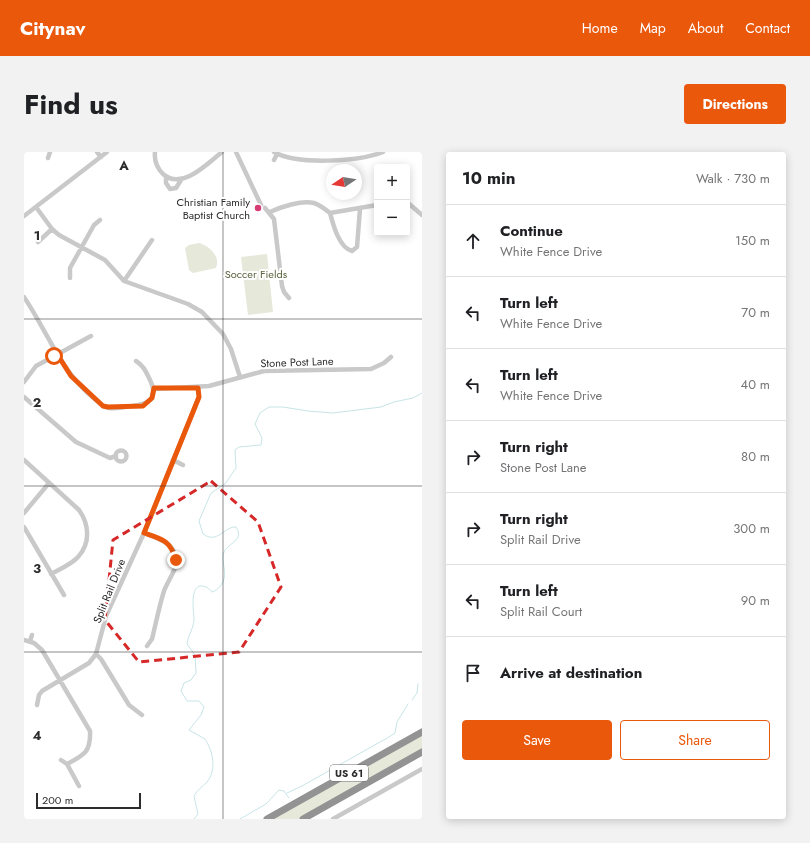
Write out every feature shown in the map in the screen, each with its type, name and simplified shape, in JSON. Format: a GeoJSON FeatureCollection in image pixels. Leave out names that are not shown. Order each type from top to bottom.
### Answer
{"type":"FeatureCollection","features":[{"type":"Feature","properties":{"kind":"highway","name":"US 61"},"geometry":{"type":"LineString","coordinates":[[267,819],[422,732]]}},
{"type":"Feature","properties":{"kind":"highway","name":"US 61"},"geometry":{"type":"LineString","coordinates":[[303,819],[422,752]]}},
{"type":"Feature","properties":{"kind":"street"},"geometry":{"type":"LineString","coordinates":[[48,158],[50,152]]}},
{"type":"Feature","properties":{"kind":"street"},"geometry":{"type":"LineString","coordinates":[[97,152],[101,157]]}},
{"type":"Feature","properties":{"kind":"street"},"geometry":{"type":"LineString","coordinates":[[24,216],[107,152]]}},
{"type":"Feature","properties":{"kind":"street"},"geometry":{"type":"LineString","coordinates":[[155,152],[157,167],[166,177],[181,180]]}},
{"type":"Feature","properties":{"kind":"street"},"geometry":{"type":"LineString","coordinates":[[166,177],[166,183],[170,188],[176,188],[181,180],[198,170],[222,152]]}},
{"type":"Feature","properties":{"kind":"street"},"geometry":{"type":"LineString","coordinates":[[236,152],[265,208],[274,219],[282,286],[284,292],[289,298]]}},
{"type":"Feature","properties":{"kind":"street"},"geometry":{"type":"LineString","coordinates":[[274,160],[276,153],[298,160],[369,158],[383,152]]}},
{"type":"Feature","properties":{"kind":"street"},"geometry":{"type":"LineString","coordinates":[[265,208],[279,208],[309,202],[319,205],[330,213],[334,227],[344,245],[348,250],[352,251],[357,247],[360,208]]}},
{"type":"Feature","properties":{"kind":"street"},"geometry":{"type":"LineString","coordinates":[[410,205],[422,215]]}},
{"type":"Feature","properties":{"kind":"street"},"geometry":{"type":"LineString","coordinates":[[330,213],[374,206]]}},
{"type":"Feature","properties":{"kind":"street"},"geometry":{"type":"LineString","coordinates":[[36,207],[58,235],[105,260],[124,281],[188,304],[202,312],[223,334],[231,349],[240,377]]}},
{"type":"Feature","properties":{"kind":"street"},"geometry":{"type":"LineString","coordinates":[[70,278],[70,268],[94,225],[100,220]]}},
{"type":"Feature","properties":{"kind":"street"},"geometry":{"type":"LineString","coordinates":[[38,242],[52,229]]}},
{"type":"Feature","properties":{"kind":"street"},"geometry":{"type":"LineString","coordinates":[[124,281],[152,240]]}},
{"type":"Feature","properties":{"kind":"street"},"geometry":{"type":"LineString","coordinates":[[24,297],[71,376],[103,406],[113,408],[143,406],[152,398],[154,388],[143,366],[136,361]]}},
{"type":"Feature","properties":{"kind":"street"},"geometry":{"type":"LineString","coordinates":[[24,382],[36,366],[91,336]]}},
{"type":"Feature","properties":{"kind":"street","name":"Stone Post Lane"},"geometry":{"type":"LineString","coordinates":[[154,388],[198,388],[264,371],[370,369],[384,364],[391,357]]}},
{"type":"Feature","properties":{"kind":"street","name":"Split Rail Drive"},"geometry":{"type":"LineString","coordinates":[[96,654],[106,616],[144,533],[199,397],[198,388]]}},
{"type":"Feature","properties":{"kind":"street"},"geometry":{"type":"LineString","coordinates":[[24,397],[76,442],[110,458],[116,456]]}},
{"type":"Feature","properties":{"kind":"street"},"geometry":{"type":"LineString","coordinates":[[24,460],[79,510],[86,520],[88,531],[86,544],[78,557],[52,574]]}},
{"type":"Feature","properties":{"kind":"street"},"geometry":{"type":"LineString","coordinates":[[173,460],[184,465]]}},
{"type":"Feature","properties":{"kind":"street"},"geometry":{"type":"LineString","coordinates":[[24,513],[49,483]]}},
{"type":"Feature","properties":{"kind":"street"},"geometry":{"type":"LineString","coordinates":[[24,527],[64,595]]}},
{"type":"Feature","properties":{"kind":"street"},"geometry":{"type":"LineString","coordinates":[[144,533],[167,542],[173,549],[176,560],[174,569],[165,590],[152,640],[147,646]]}},
{"type":"Feature","properties":{"kind":"street"},"geometry":{"type":"LineString","coordinates":[[30,642],[32,635]]}},
{"type":"Feature","properties":{"kind":"street"},"geometry":{"type":"LineString","coordinates":[[24,640],[42,650],[90,731],[88,749],[83,755],[67,764]]}},
{"type":"Feature","properties":{"kind":"street"},"geometry":{"type":"LineString","coordinates":[[37,705],[39,695],[42,691],[89,663],[96,654],[101,659],[129,704],[142,715]]}},
{"type":"Feature","properties":{"kind":"street"},"geometry":{"type":"LineString","coordinates":[[61,760],[67,764],[79,786]]}},
{"type":"Feature","properties":{"kind":"street"},"geometry":{"type":"LineString","coordinates":[[333,819],[422,769]]}},
{"type":"Feature","properties":{"kind":"highlighted area"},"geometry":{"type":"Polygon","coordinates":[[[211,481],[258,522],[281,587],[239,652],[139,662],[105,620],[113,540],[211,481]]]}},
{"type":"Feature","properties":{"kind":"green space"},"geometry":{"type":"Polygon","coordinates":[[[199,243],[207,246],[213,252],[217,259],[217,264],[216,268],[193,273],[189,270],[185,248],[189,245],[199,243]]]}},
{"type":"Feature","properties":{"kind":"green space","name":"Soccer Fields"},"geometry":{"type":"Polygon","coordinates":[[[267,254],[273,312],[248,315],[241,257],[267,254]]]}},
{"type":"Feature","properties":{"kind":"green space"},"geometry":{"type":"Polygon","coordinates":[[[422,735],[422,749],[298,819],[272,819],[422,735]]]}},
{"type":"Feature","properties":{"kind":"waterway"},"geometry":{"type":"LineString","coordinates":[[194,819],[198,814],[194,796],[210,777],[213,760],[205,739],[189,730],[201,715],[204,707],[199,701],[187,701],[181,691],[184,683],[191,680],[196,673],[195,655],[187,644],[194,622],[193,598],[194,592],[200,586],[207,587],[213,592],[223,582],[224,552],[235,541],[238,535],[236,527],[233,527],[215,537],[203,534],[199,521],[211,493],[225,484],[236,468],[235,450],[239,447],[261,445],[262,438],[255,424],[260,413],[269,407],[283,407],[333,413],[381,407],[394,402],[413,398],[422,393]]}},
{"type":"Feature","properties":{"kind":"waterway"},"geometry":{"type":"LineString","coordinates":[[412,700],[417,693],[418,684]]}},
{"type":"Feature","properties":{"kind":"waterway"},"geometry":{"type":"LineString","coordinates":[[287,793],[395,733],[397,722],[408,704]]}},
{"type":"Feature","properties":{"kind":"waterway"},"geometry":{"type":"LineString","coordinates":[[240,819],[266,804],[279,790],[284,791],[289,798]]}},
{"type":"Feature","properties":{"kind":"place","name":"Christian Family Baptist Church"},"geometry":{"type":"Point","coordinates":[258,208]}},
{"type":"Feature","properties":{"kind":"route"},"geometry":{"type":"LineString","coordinates":[[54,356],[57,354],[71,376],[103,406],[113,408],[143,406],[152,398],[154,388],[198,388],[199,397],[144,533],[167,542],[173,549],[176,560]]}}]}
